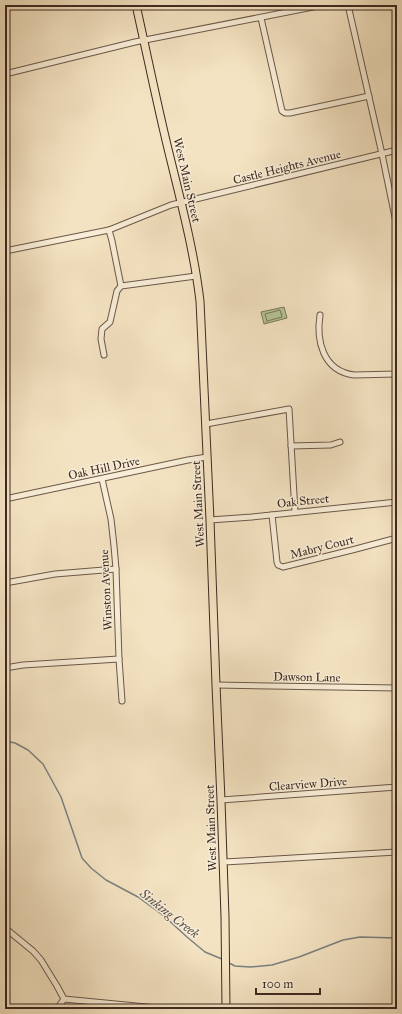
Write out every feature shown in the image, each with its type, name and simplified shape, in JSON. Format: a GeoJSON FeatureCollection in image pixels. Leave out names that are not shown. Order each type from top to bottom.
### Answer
{"type":"FeatureCollection","features":[{"type":"Feature","properties":{"kind":"main road","name":"West Main Street"},"geometry":{"type":"LineString","coordinates":[[136,5],[181,202],[196,276],[201,321],[224,862],[226,1009]]}},
{"type":"Feature","properties":{"kind":"street"},"geometry":{"type":"LineString","coordinates":[[5,74],[144,40],[323,5]]}},
{"type":"Feature","properties":{"kind":"street"},"geometry":{"type":"LineString","coordinates":[[348,5],[397,226]]}},
{"type":"Feature","properties":{"kind":"street"},"geometry":{"type":"LineString","coordinates":[[261,18],[282,111],[285,113],[290,113],[369,96]]}},
{"type":"Feature","properties":{"kind":"street","name":"Castle Heights Avenue"},"geometry":{"type":"LineString","coordinates":[[5,251],[109,230],[159,209],[181,202],[397,150]]}},
{"type":"Feature","properties":{"kind":"street"},"geometry":{"type":"LineString","coordinates":[[104,355],[101,339],[102,329],[110,322],[116,294],[120,286],[109,230]]}},
{"type":"Feature","properties":{"kind":"street"},"geometry":{"type":"LineString","coordinates":[[120,286],[196,276]]}},
{"type":"Feature","properties":{"kind":"street"},"geometry":{"type":"LineString","coordinates":[[320,315],[319,334],[322,350],[329,362],[336,369],[347,374],[354,375],[397,374]]}},
{"type":"Feature","properties":{"kind":"street"},"geometry":{"type":"LineString","coordinates":[[206,424],[289,408],[295,512]]}},
{"type":"Feature","properties":{"kind":"street"},"geometry":{"type":"LineString","coordinates":[[291,446],[331,445],[340,442]]}},
{"type":"Feature","properties":{"kind":"street","name":"Oak Hill Drive"},"geometry":{"type":"LineString","coordinates":[[5,499],[206,457]]}},
{"type":"Feature","properties":{"kind":"street","name":"Winston Avenue"},"geometry":{"type":"LineString","coordinates":[[102,479],[111,519],[116,569],[122,701]]}},
{"type":"Feature","properties":{"kind":"street","name":"Oak Street"},"geometry":{"type":"LineString","coordinates":[[210,520],[397,502]]}},
{"type":"Feature","properties":{"kind":"street","name":"Mabry Court"},"geometry":{"type":"LineString","coordinates":[[272,515],[277,562],[278,565],[283,567],[397,538]]}},
{"type":"Feature","properties":{"kind":"street"},"geometry":{"type":"LineString","coordinates":[[5,583],[55,574],[116,569]]}},
{"type":"Feature","properties":{"kind":"street"},"geometry":{"type":"LineString","coordinates":[[5,668],[23,665],[119,658]]}},
{"type":"Feature","properties":{"kind":"street","name":"Dawson Lane"},"geometry":{"type":"LineString","coordinates":[[216,685],[397,688]]}},
{"type":"Feature","properties":{"kind":"street","name":"Clearview Drive"},"geometry":{"type":"LineString","coordinates":[[221,800],[397,787]]}},
{"type":"Feature","properties":{"kind":"street"},"geometry":{"type":"LineString","coordinates":[[224,862],[397,852]]}},
{"type":"Feature","properties":{"kind":"street"},"geometry":{"type":"LineString","coordinates":[[5,928],[33,951],[41,960],[58,986],[64,999]]}},
{"type":"Feature","properties":{"kind":"street"},"geometry":{"type":"LineString","coordinates":[[57,1009],[64,999]]}},
{"type":"Feature","properties":{"kind":"street"},"geometry":{"type":"LineString","coordinates":[[64,999],[167,1009]]}},
{"type":"Feature","properties":{"kind":"green space"},"geometry":{"type":"Polygon","coordinates":[[[284,307],[287,318],[264,324],[261,312],[284,307]]]}},
{"type":"Feature","properties":{"kind":"green space"},"geometry":{"type":"Polygon","coordinates":[[[280,310],[282,317],[267,321],[265,314],[280,310]]]}},
{"type":"Feature","properties":{"kind":"waterway","name":"Sinking Creek"},"geometry":{"type":"LineString","coordinates":[[5,741],[15,743],[28,750],[43,764],[61,797],[82,858],[91,868],[106,880],[138,897],[164,916],[205,952],[222,959]]}},
{"type":"Feature","properties":{"kind":"waterway","name":"Sinking Creek"},"geometry":{"type":"LineString","coordinates":[[227,962],[235,966],[250,967],[272,965],[299,957],[343,940],[360,937],[397,938]]}}]}
